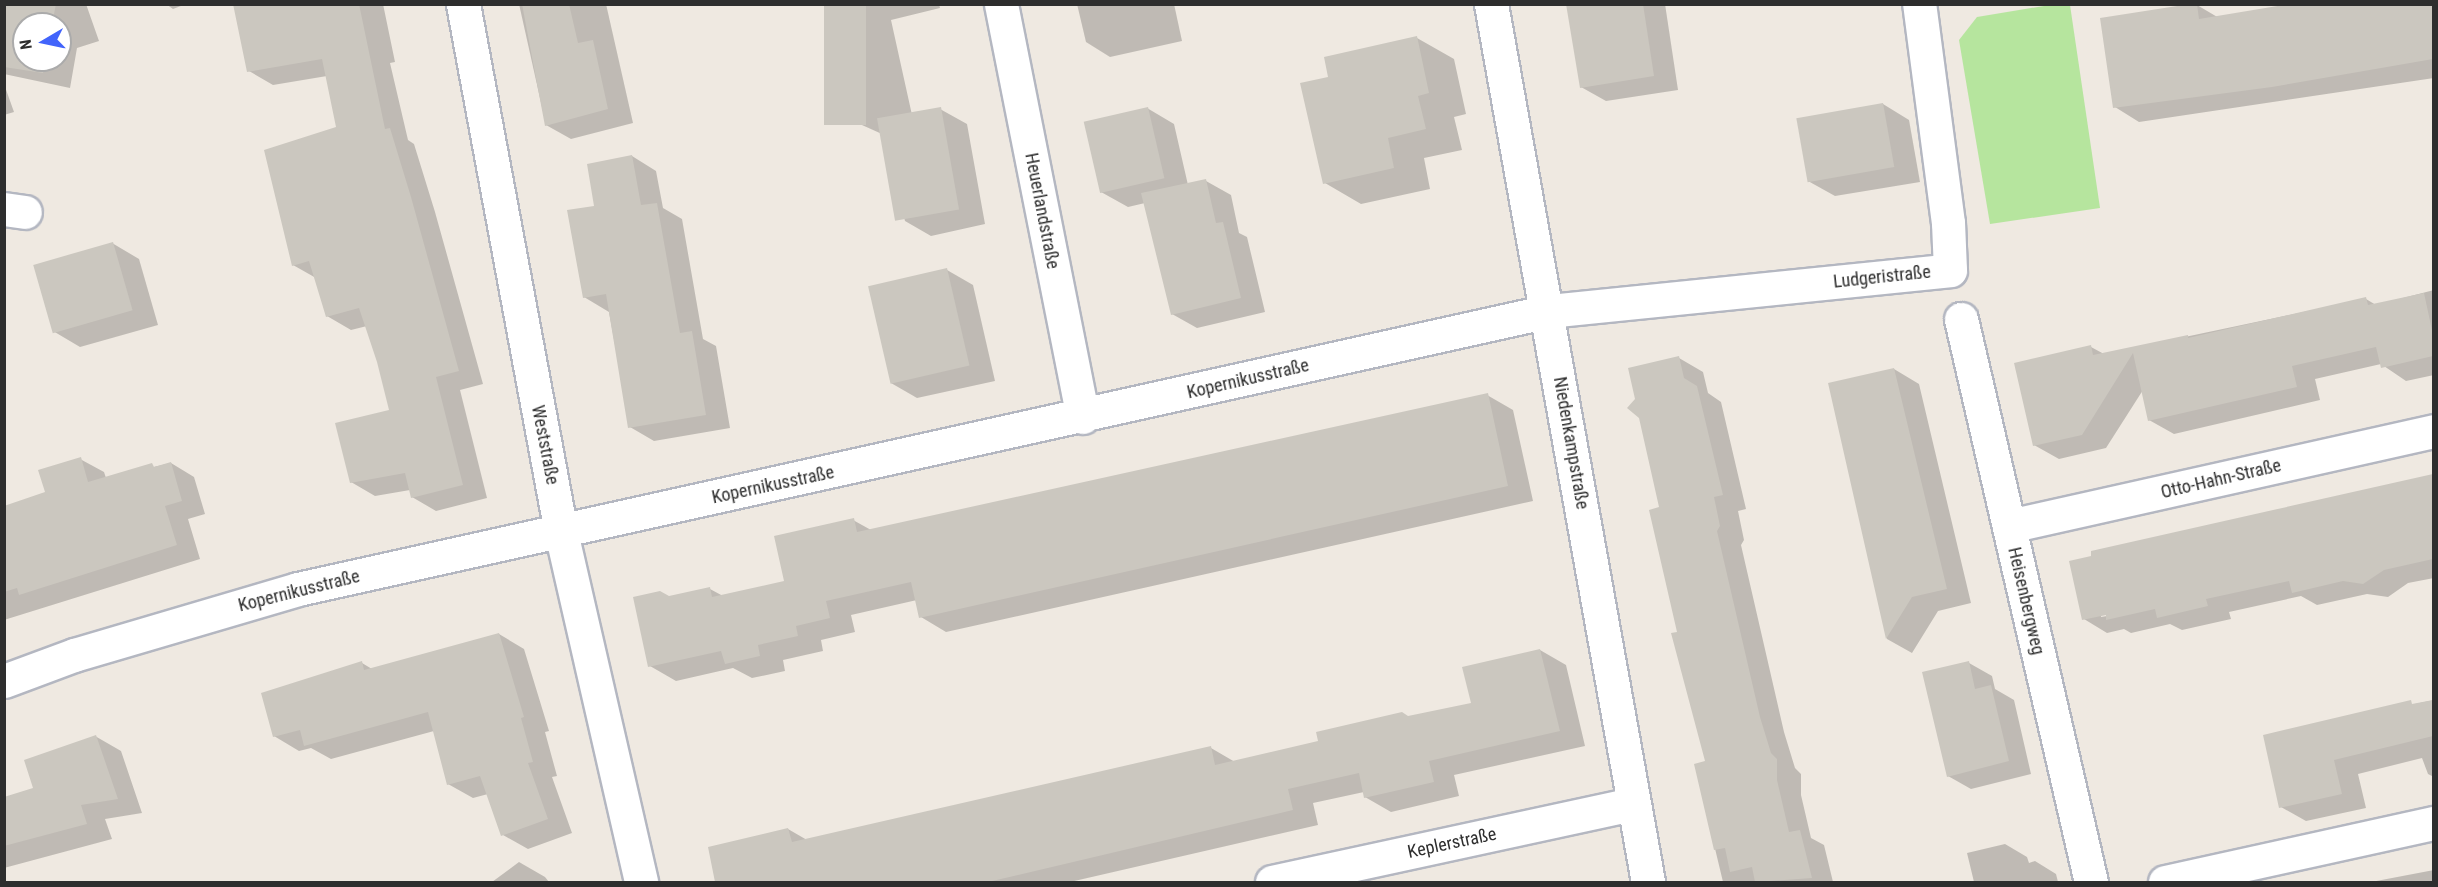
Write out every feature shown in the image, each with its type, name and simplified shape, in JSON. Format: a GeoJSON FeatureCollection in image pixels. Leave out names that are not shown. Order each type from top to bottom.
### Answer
{"type":"FeatureCollection","features":[{"type":"Feature","properties":{"kind":"street","name":"Weststraße"},"geometry":{"type":"LineString","coordinates":[[463,4],[561,532],[641,882]]}},
{"type":"Feature","properties":{"kind":"street","name":"Heuerlandstraße"},"geometry":{"type":"LineString","coordinates":[[1000,4],[1083,417]]}},
{"type":"Feature","properties":{"kind":"street","name":"Niedenkampstraße"},"geometry":{"type":"LineString","coordinates":[[1491,4],[1549,311],[1632,804],[1648,882]]}},
{"type":"Feature","properties":{"kind":"street","name":"Ludgeristraße"},"geometry":{"type":"LineString","coordinates":[[1549,311],[1950,270],[1919,4]]}},
{"type":"Feature","properties":{"kind":"street","name":"Kopernikusstraße"},"geometry":{"type":"LineString","coordinates":[[4,681],[74,655],[298,589],[1083,417],[1549,311]]}},
{"type":"Feature","properties":{"kind":"street","name":"Heisenbergweg"},"geometry":{"type":"LineString","coordinates":[[1961,319],[2091,882]]}},
{"type":"Feature","properties":{"kind":"street","name":"Otto-Hahn-Straße"},"geometry":{"type":"LineString","coordinates":[[2009,526],[2433,431]]}},
{"type":"Feature","properties":{"kind":"street","name":"Keplerstraße"},"geometry":{"type":"LineString","coordinates":[[1272,882],[1632,804]]}},
{"type":"Feature","properties":{"kind":"street"},"geometry":{"type":"LineString","coordinates":[[2165,882],[2433,823]]}},
{"type":"Feature","properties":{"kind":"green space"},"geometry":{"type":"Polygon","coordinates":[[[2056,4],[2070,5],[2100,208],[1990,224],[1959,40],[1977,17],[2056,4]]]}},
{"type":"Feature","properties":{"kind":"building"},"geometry":{"type":"Polygon","coordinates":[[[4,4],[56,4],[54,12],[12,12],[12,68],[4,67],[4,4]]]}},
{"type":"Feature","properties":{"kind":"building"},"geometry":{"type":"Polygon","coordinates":[[[233,4],[359,4],[385,129],[390,128],[459,371],[436,377],[463,485],[411,498],[405,473],[350,483],[335,423],[389,410],[377,362],[359,308],[326,317],[309,261],[292,266],[264,150],[336,127],[322,59],[247,72],[233,4]]]}},
{"type":"Feature","properties":{"kind":"building"},"geometry":{"type":"Polygon","coordinates":[[[522,4],[569,4],[578,43],[593,40],[608,109],[545,126],[522,4]]]}},
{"type":"Feature","properties":{"kind":"building"},"geometry":{"type":"Polygon","coordinates":[[[824,4],[866,4],[866,125],[824,125],[824,4]]]}},
{"type":"Feature","properties":{"kind":"building"},"geometry":{"type":"Polygon","coordinates":[[[1566,4],[1643,4],[1654,76],[1580,88],[1566,4]]]}},
{"type":"Feature","properties":{"kind":"building"},"geometry":{"type":"Polygon","coordinates":[[[2197,4],[2199,19],[2290,4],[2433,4],[2433,59],[2272,87],[2113,108],[2100,18],[2197,4]]]}},
{"type":"Feature","properties":{"kind":"building"},"geometry":{"type":"Polygon","coordinates":[[[1417,36],[1429,93],[1418,96],[1426,129],[1388,138],[1394,168],[1323,184],[1300,83],[1328,77],[1324,57],[1417,36]]]}},
{"type":"Feature","properties":{"kind":"building"},"geometry":{"type":"Polygon","coordinates":[[[1883,103],[1894,167],[1808,182],[1796,118],[1883,103]]]}},
{"type":"Feature","properties":{"kind":"building"},"geometry":{"type":"Polygon","coordinates":[[[941,107],[959,209],[895,221],[877,118],[941,107]]]}},
{"type":"Feature","properties":{"kind":"building"},"geometry":{"type":"Polygon","coordinates":[[[1148,107],[1164,178],[1100,193],[1084,122],[1148,107]]]}},
{"type":"Feature","properties":{"kind":"building"},"geometry":{"type":"Polygon","coordinates":[[[632,155],[641,205],[657,203],[680,333],[692,331],[706,415],[628,428],[606,294],[583,298],[567,210],[594,206],[587,164],[632,155]]]}},
{"type":"Feature","properties":{"kind":"building"},"geometry":{"type":"Polygon","coordinates":[[[1206,179],[1216,223],[1223,222],[1241,298],[1171,315],[1141,193],[1206,179]]]}},
{"type":"Feature","properties":{"kind":"building"},"geometry":{"type":"Polygon","coordinates":[[[113,242],[133,310],[53,333],[33,265],[113,242]]]}},
{"type":"Feature","properties":{"kind":"building"},"geometry":{"type":"Polygon","coordinates":[[[947,268],[969,365],[891,384],[868,286],[947,268]]]}},
{"type":"Feature","properties":{"kind":"building"},"geometry":{"type":"Polygon","coordinates":[[[2424,293],[2433,335],[2433,356],[2381,368],[2376,347],[2292,366],[2297,387],[2148,421],[2133,353],[2082,435],[2033,446],[2014,363],[2091,345],[2093,355],[2188,335],[2188,338],[2366,297],[2368,305],[2424,293]]]}},
{"type":"Feature","properties":{"kind":"building"},"geometry":{"type":"Polygon","coordinates":[[[1679,356],[1684,378],[1697,386],[1723,495],[1714,497],[1720,526],[1717,531],[1760,717],[1771,753],[1777,759],[1777,780],[1789,832],[1800,830],[1812,878],[1755,882],[1752,867],[1730,872],[1725,848],[1714,850],[1694,764],[1705,761],[1671,633],[1677,632],[1649,510],[1659,507],[1639,418],[1627,408],[1635,399],[1628,368],[1679,356]]]}},
{"type":"Feature","properties":{"kind":"building"},"geometry":{"type":"Polygon","coordinates":[[[1894,368],[1947,589],[1912,597],[1886,639],[1828,383],[1894,368]]]}},
{"type":"Feature","properties":{"kind":"building"},"geometry":{"type":"Polygon","coordinates":[[[1488,393],[1508,486],[919,618],[911,582],[826,601],[830,618],[796,626],[798,636],[758,645],[760,656],[725,664],[721,651],[648,667],[633,597],[660,591],[669,596],[710,587],[712,597],[784,581],[774,536],[854,518],[857,532],[1488,393]]]}},
{"type":"Feature","properties":{"kind":"building"},"geometry":{"type":"Polygon","coordinates":[[[81,457],[88,482],[152,463],[154,467],[171,462],[182,501],[165,506],[177,545],[19,595],[17,588],[4,592],[4,506],[45,492],[38,470],[81,457]]]}},
{"type":"Feature","properties":{"kind":"building"},"geometry":{"type":"Polygon","coordinates":[[[2433,474],[2433,559],[2384,570],[2363,584],[2343,581],[2292,593],[2289,581],[2206,599],[2208,606],[2157,618],[2155,609],[2106,620],[2106,615],[2082,620],[2069,561],[2091,556],[2091,551],[2433,474]]]}},
{"type":"Feature","properties":{"kind":"building"},"geometry":{"type":"Polygon","coordinates":[[[499,633],[524,717],[521,718],[533,762],[528,763],[548,819],[501,836],[480,776],[447,785],[428,712],[304,746],[300,730],[273,737],[261,693],[362,661],[364,670],[499,633]]]}},
{"type":"Feature","properties":{"kind":"building"},"geometry":{"type":"Polygon","coordinates":[[[1540,649],[1560,731],[1429,761],[1434,782],[1364,798],[1359,773],[1288,789],[1293,810],[988,882],[715,882],[708,847],[788,828],[792,842],[1211,746],[1215,765],[1318,741],[1316,732],[1402,712],[1408,716],[1471,703],[1462,667],[1540,649]]]}},
{"type":"Feature","properties":{"kind":"building"},"geometry":{"type":"Polygon","coordinates":[[[1969,661],[1975,689],[1991,685],[2009,761],[1947,777],[1922,672],[1969,661]]]}},
{"type":"Feature","properties":{"kind":"building"},"geometry":{"type":"Polygon","coordinates":[[[2411,700],[2412,704],[2433,700],[2433,736],[2334,760],[2342,794],[2279,808],[2263,735],[2411,700]]]}},
{"type":"Feature","properties":{"kind":"building"},"geometry":{"type":"Polygon","coordinates":[[[96,735],[118,799],[81,805],[87,824],[4,846],[4,797],[33,788],[24,760],[96,735]]]}}]}
